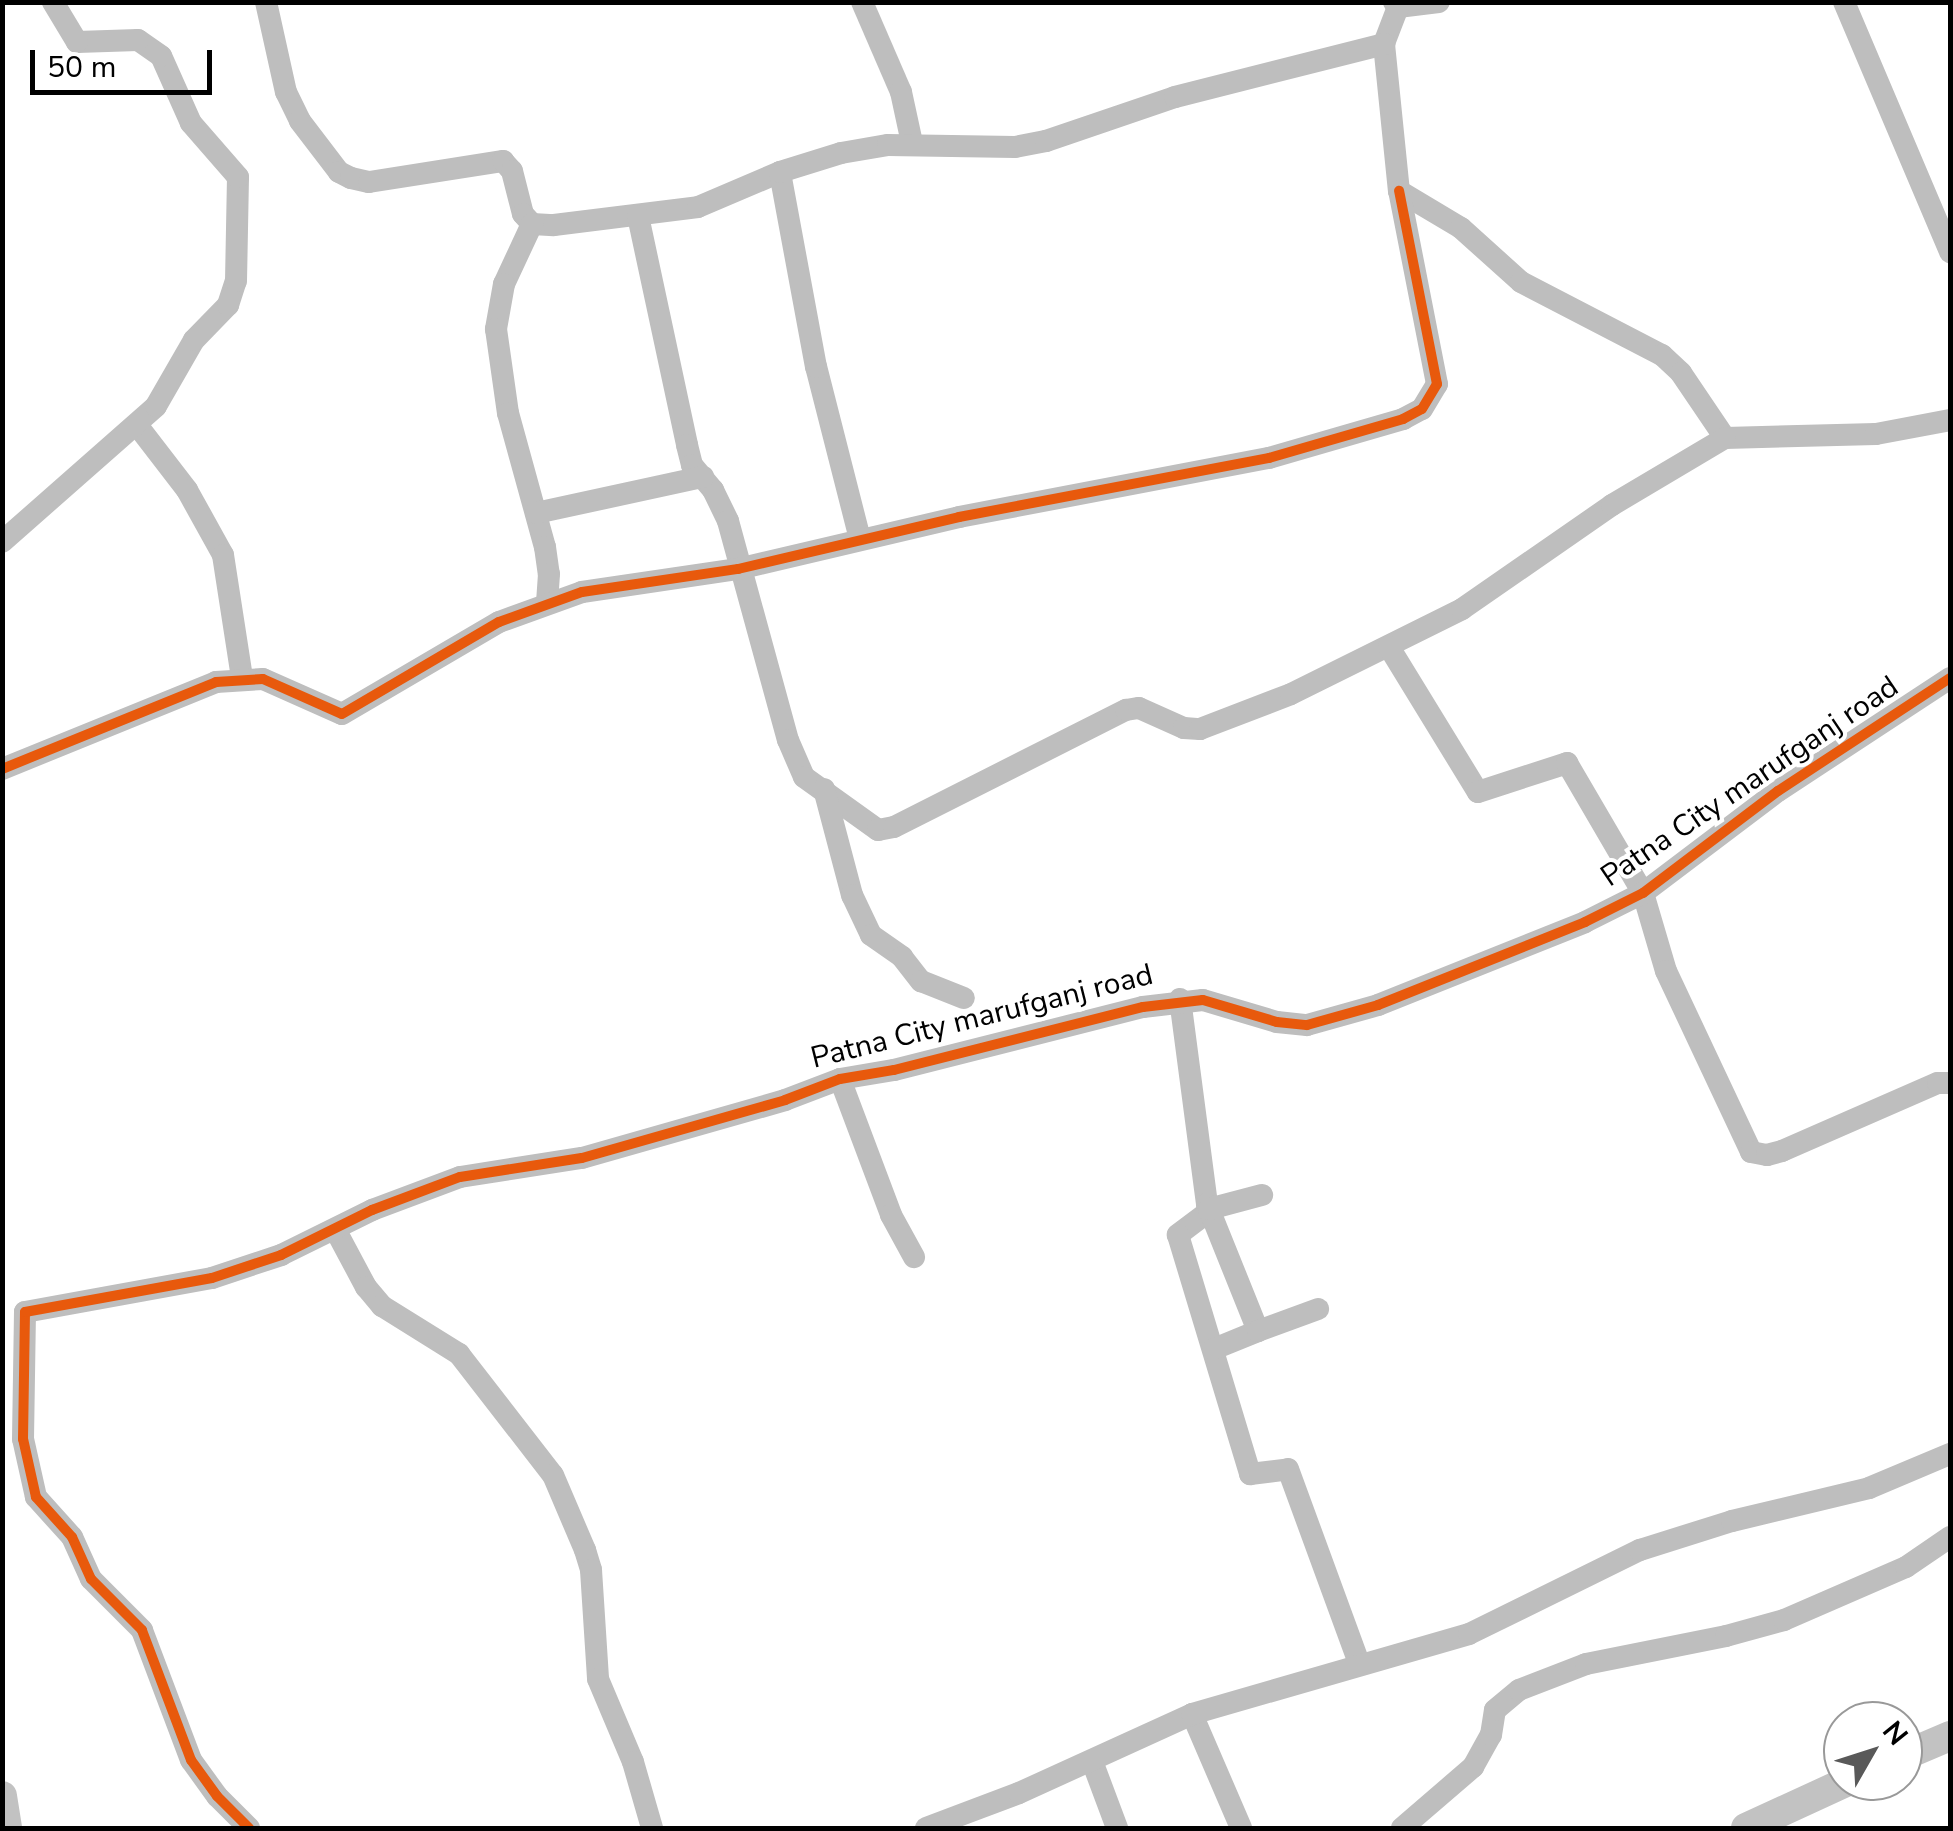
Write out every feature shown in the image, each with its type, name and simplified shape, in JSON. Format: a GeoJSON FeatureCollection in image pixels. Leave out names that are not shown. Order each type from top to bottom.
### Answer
{"type":"FeatureCollection","features":[{"type":"Feature","properties":{"kind":"main road"},"geometry":{"type":"LineString","coordinates":[[1923,1747],[1950,1736]]}},
{"type":"Feature","properties":{"kind":"main road"},"geometry":{"type":"LineString","coordinates":[[1746,1828],[1823,1793]]}},
{"type":"Feature","properties":{"kind":"main road"},"geometry":{"type":"LineString","coordinates":[[2,1796],[7,1828]]}},
{"type":"Feature","properties":{"kind":"street"},"geometry":{"type":"LineString","coordinates":[[2,542],[137,425],[169,387],[194,340],[218,318],[234,293],[240,208],[238,177],[191,123],[161,56],[138,40],[77,42],[53,2]]}},
{"type":"Feature","properties":{"kind":"street"},"geometry":{"type":"LineString","coordinates":[[266,2],[286,92],[312,141],[339,172],[369,182],[502,162],[512,170],[523,214],[532,224]]}},
{"type":"Feature","properties":{"kind":"street"},"geometry":{"type":"LineString","coordinates":[[862,2],[901,92],[912,143]]}},
{"type":"Feature","properties":{"kind":"street"},"geometry":{"type":"LineString","coordinates":[[2,769],[216,682],[242,678],[284,686],[342,714],[499,622],[547,602],[596,589],[738,569],[860,539],[1269,458],[1422,410],[1437,384],[1398,191],[1384,44],[1396,5],[1439,2]]}},
{"type":"Feature","properties":{"kind":"street"},"geometry":{"type":"LineString","coordinates":[[1844,2],[1950,252]]}},
{"type":"Feature","properties":{"kind":"street"},"geometry":{"type":"LineString","coordinates":[[532,224],[638,216],[723,200],[780,172],[841,153],[912,143],[990,147],[1046,141],[1176,98],[1384,44]]}},
{"type":"Feature","properties":{"kind":"street"},"geometry":{"type":"LineString","coordinates":[[780,172],[816,366],[860,539]]}},
{"type":"Feature","properties":{"kind":"street"},"geometry":{"type":"LineString","coordinates":[[1398,191],[1461,228],[1521,282],[1662,355],[1680,372],[1725,438]]}},
{"type":"Feature","properties":{"kind":"street"},"geometry":{"type":"LineString","coordinates":[[638,216],[692,464],[728,521],[738,569],[788,740],[804,776],[878,830],[894,827],[1108,716],[1140,708],[1184,728],[1200,729],[1259,708],[1462,609],[1612,505],[1725,438],[1876,434],[1950,420]]}},
{"type":"Feature","properties":{"kind":"street"},"geometry":{"type":"LineString","coordinates":[[532,224],[504,284],[496,329],[508,414],[549,574],[547,602]]}},
{"type":"Feature","properties":{"kind":"street"},"geometry":{"type":"LineString","coordinates":[[137,425],[187,490],[223,555],[242,678]]}},
{"type":"Feature","properties":{"kind":"street"},"geometry":{"type":"LineString","coordinates":[[536,513],[702,477]]}},
{"type":"Feature","properties":{"kind":"street"},"geometry":{"type":"LineString","coordinates":[[1390,647],[1478,792],[1567,763],[1643,894],[1666,972],[1752,1152],[1766,1155],[1782,1151],[1938,1083],[1950,1083]]}},
{"type":"Feature","properties":{"kind":"street","name":"Patna City marufganj road"},"geometry":{"type":"LineString","coordinates":[[249,1828],[217,1796],[191,1760],[142,1630],[92,1579],[72,1536],[36,1497],[23,1439],[25,1312],[212,1278],[281,1256],[460,1177],[582,1158],[785,1100],[840,1079],[894,1070],[1180,999],[1229,1004],[1277,1022],[1329,1021],[1465,972],[1643,894],[1778,791],[1950,678]]}},
{"type":"Feature","properties":{"kind":"street"},"geometry":{"type":"LineString","coordinates":[[824,789],[852,895],[872,935],[902,957],[921,981],[964,998]]}},
{"type":"Feature","properties":{"kind":"street"},"geometry":{"type":"LineString","coordinates":[[1180,999],[1208,1207],[1258,1331]]}},
{"type":"Feature","properties":{"kind":"street"},"geometry":{"type":"LineString","coordinates":[[840,1079],[891,1214],[914,1258]]}},
{"type":"Feature","properties":{"kind":"street"},"geometry":{"type":"LineString","coordinates":[[1208,1207],[1262,1195]]}},
{"type":"Feature","properties":{"kind":"street"},"geometry":{"type":"LineString","coordinates":[[1208,1207],[1208,1212],[1178,1235],[1250,1474],[1288,1469],[1359,1663]]}},
{"type":"Feature","properties":{"kind":"street"},"geometry":{"type":"LineString","coordinates":[[335,1229],[366,1287],[382,1306],[442,1342],[468,1363],[553,1475],[586,1550],[598,1678],[633,1762],[652,1828]]}},
{"type":"Feature","properties":{"kind":"street"},"geometry":{"type":"LineString","coordinates":[[1214,1349],[1318,1310]]}},
{"type":"Feature","properties":{"kind":"street"},"geometry":{"type":"LineString","coordinates":[[926,1828],[1192,1714],[1469,1634],[1640,1550],[1732,1521],[1869,1488],[1950,1454]]}},
{"type":"Feature","properties":{"kind":"street"},"geometry":{"type":"LineString","coordinates":[[1402,1828],[1473,1767],[1491,1735],[1495,1710],[1519,1690],[1586,1664],[1726,1636],[1784,1620],[1906,1566],[1950,1537]]}},
{"type":"Feature","properties":{"kind":"street"},"geometry":{"type":"LineString","coordinates":[[1192,1714],[1241,1828]]}},
{"type":"Feature","properties":{"kind":"street"},"geometry":{"type":"LineString","coordinates":[[1092,1760],[1117,1828]]}},
{"type":"Feature","properties":{"kind":"cycle path"},"geometry":{"type":"LineString","coordinates":[[2,769],[216,682],[263,679],[342,714],[499,622],[582,592],[738,569],[959,517],[1269,458],[1403,419],[1422,409],[1437,384],[1399,191]]}},
{"type":"Feature","properties":{"kind":"cycle path"},"geometry":{"type":"LineString","coordinates":[[249,1828],[217,1796],[191,1760],[142,1630],[91,1579],[72,1537],[36,1497],[23,1439],[25,1312],[212,1278],[281,1255],[372,1210],[460,1177],[582,1158],[785,1100],[840,1079],[894,1070],[1143,1007],[1203,1000],[1277,1022],[1307,1025],[1378,1005],[1585,922],[1643,893],[1778,791],[1950,678]]}}]}
